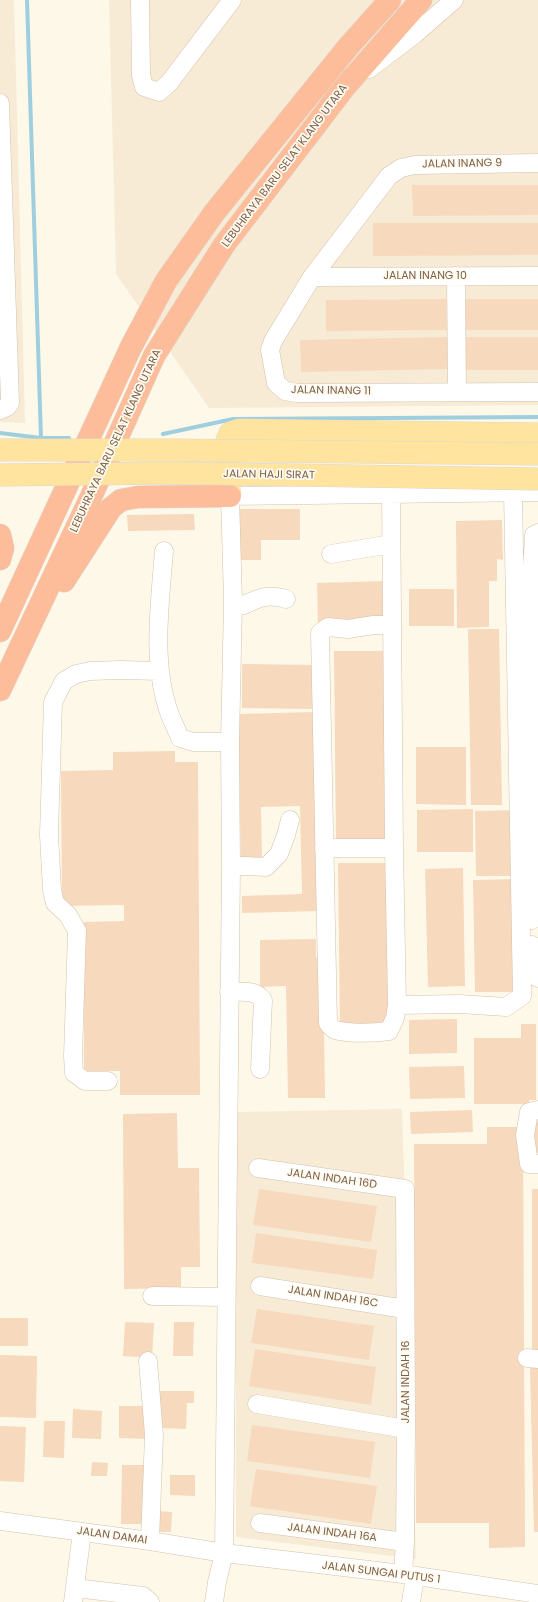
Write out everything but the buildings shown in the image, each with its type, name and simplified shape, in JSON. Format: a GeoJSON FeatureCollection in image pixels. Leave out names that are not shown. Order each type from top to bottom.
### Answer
{"type":"FeatureCollection","features":[{"type":"Feature","properties":{"kind":"highway","name":"LEBUHRAYA BARU SELAT KLANG UTARA"},"geometry":{"type":"LineString","coordinates":[[1,628],[131,347],[166,281],[214,213],[348,47],[390,0]]}},
{"type":"Feature","properties":{"kind":"highway","name":"LEBUHRAYA BARU SELAT KLANG UTARA"},"geometry":{"type":"LineString","coordinates":[[0,690],[90,499],[154,356],[224,245],[344,88],[421,0]]}},
{"type":"Feature","properties":{"kind":"highway"},"geometry":{"type":"LineString","coordinates":[[0,706],[18,649],[52,601],[111,508],[121,500],[138,497],[230,496]]}},
{"type":"Feature","properties":{"kind":"highway"},"geometry":{"type":"LineString","coordinates":[[0,535],[3,548],[0,559]]}},
{"type":"Feature","properties":{"kind":"main road"},"geometry":{"type":"LineString","coordinates":[[230,496],[227,440],[230,433],[239,430],[538,434]]}},
{"type":"Feature","properties":{"kind":"main road"},"geometry":{"type":"LineString","coordinates":[[0,450],[170,450],[538,454]]}},
{"type":"Feature","properties":{"kind":"main road","name":"JALAN HAJI SIRAT"},"geometry":{"type":"LineString","coordinates":[[0,475],[171,473],[538,479]]}},
{"type":"Feature","properties":{"kind":"street"},"geometry":{"type":"LineString","coordinates":[[140,0],[141,75],[144,87],[160,92],[232,0]]}},
{"type":"Feature","properties":{"kind":"street"},"geometry":{"type":"LineString","coordinates":[[344,88],[415,34],[454,0]]}},
{"type":"Feature","properties":{"kind":"street"},"geometry":{"type":"LineString","coordinates":[[0,103],[10,403],[7,407],[0,410]]}},
{"type":"Feature","properties":{"kind":"street","name":"JALAN INANG 9"},"geometry":{"type":"LineString","coordinates":[[389,176],[401,168],[415,165],[538,163]]}},
{"type":"Feature","properties":{"kind":"street","name":"JALAN INANG 11"},"geometry":{"type":"LineString","coordinates":[[389,176],[312,277],[273,341],[270,350],[276,383],[285,391],[297,393],[538,392]]}},
{"type":"Feature","properties":{"kind":"street"},"geometry":{"type":"LineString","coordinates":[[456,276],[458,392]]}},
{"type":"Feature","properties":{"kind":"street","name":"JALAN INANG 10"},"geometry":{"type":"LineString","coordinates":[[312,277],[538,276]]}},
{"type":"Feature","properties":{"kind":"street"},"geometry":{"type":"LineString","coordinates":[[397,1005],[460,1004],[506,1007],[522,996],[513,492]]}},
{"type":"Feature","properties":{"kind":"street"},"geometry":{"type":"LineString","coordinates":[[214,1602],[224,1553],[231,868],[230,742],[233,602],[230,496],[538,492]]}},
{"type":"Feature","properties":{"kind":"street"},"geometry":{"type":"LineString","coordinates":[[391,493],[397,1005],[395,1018],[389,1031],[376,1032],[334,1030],[328,1024],[320,632],[328,627],[348,629],[392,625]]}},
{"type":"Feature","properties":{"kind":"street"},"geometry":{"type":"LineString","coordinates":[[538,533],[534,535],[532,571],[534,857],[532,954],[536,977],[538,978]]}},
{"type":"Feature","properties":{"kind":"street"},"geometry":{"type":"LineString","coordinates":[[331,554],[391,544]]}},
{"type":"Feature","properties":{"kind":"street"},"geometry":{"type":"LineString","coordinates":[[164,551],[158,643],[160,671],[170,714],[180,738],[193,742],[230,742]]}},
{"type":"Feature","properties":{"kind":"street"},"geometry":{"type":"LineString","coordinates":[[233,602],[244,605],[259,598],[275,596],[286,599]]}},
{"type":"Feature","properties":{"kind":"street"},"geometry":{"type":"LineString","coordinates":[[108,1081],[85,1081],[74,1073],[73,1056],[77,931],[68,915],[55,903],[52,890],[50,835],[53,702],[64,681],[76,674],[90,671],[160,671]]}},
{"type":"Feature","properties":{"kind":"street"},"geometry":{"type":"LineString","coordinates":[[231,868],[243,866],[266,867],[279,854],[290,820]]}},
{"type":"Feature","properties":{"kind":"street"},"geometry":{"type":"LineString","coordinates":[[324,848],[394,848]]}},
{"type":"Feature","properties":{"kind":"street"},"geometry":{"type":"LineString","coordinates":[[229,992],[251,992],[259,994],[263,1000],[260,1068]]}},
{"type":"Feature","properties":{"kind":"street"},"geometry":{"type":"LineString","coordinates":[[534,1164],[526,1135],[527,1121],[529,1112],[538,1110]]}},
{"type":"Feature","properties":{"kind":"street","name":"JALAN INDAH 16D"},"geometry":{"type":"LineString","coordinates":[[258,1168],[405,1189]]}},
{"type":"Feature","properties":{"kind":"street","name":"JALAN INDAH 16"},"geometry":{"type":"LineString","coordinates":[[405,1189],[405,1542],[411,1602]]}},
{"type":"Feature","properties":{"kind":"street","name":"JALAN INDAH 16C"},"geometry":{"type":"LineString","coordinates":[[260,1286],[405,1309]]}},
{"type":"Feature","properties":{"kind":"street"},"geometry":{"type":"LineString","coordinates":[[152,1296],[226,1297]]}},
{"type":"Feature","properties":{"kind":"street"},"geometry":{"type":"LineString","coordinates":[[148,1361],[154,1435],[150,1541]]}},
{"type":"Feature","properties":{"kind":"street"},"geometry":{"type":"LineString","coordinates":[[257,1404],[406,1428]]}},
{"type":"Feature","properties":{"kind":"street","name":"JALAN DAMAI"},"geometry":{"type":"LineString","coordinates":[[0,1520],[224,1553]]}},
{"type":"Feature","properties":{"kind":"street","name":"JALAN INDAH 16A"},"geometry":{"type":"LineString","coordinates":[[260,1523],[405,1542]]}},
{"type":"Feature","properties":{"kind":"street"},"geometry":{"type":"LineString","coordinates":[[82,1532],[74,1595],[143,1596],[150,1602]]}},
{"type":"Feature","properties":{"kind":"street","name":"JALAN SUNGAI PUTUS 1"},"geometry":{"type":"LineString","coordinates":[[224,1553],[409,1576],[528,1596]]}},
{"type":"Feature","properties":{"kind":"shaded area"},"geometry":{"type":"Polygon","coordinates":[[[0,0],[14,0],[25,423],[0,422],[0,0]]]}},
{"type":"Feature","properties":{"kind":"shaded area"},"geometry":{"type":"Polygon","coordinates":[[[109,0],[538,0],[538,405],[209,408],[116,274],[109,0]]]}},
{"type":"Feature","properties":{"kind":"shaded area"},"geometry":{"type":"Polygon","coordinates":[[[402,1109],[416,1559],[236,1537],[236,1112],[402,1109]]]}},
{"type":"Feature","properties":{"kind":"waterway"},"geometry":{"type":"LineString","coordinates":[[0,433],[41,438],[27,0]]}},
{"type":"Feature","properties":{"kind":"waterway"},"geometry":{"type":"LineString","coordinates":[[163,434],[233,419],[538,417]]}},
{"type":"Feature","properties":{"kind":"waterway"},"geometry":{"type":"LineString","coordinates":[[41,438],[69,438]]}}]}
